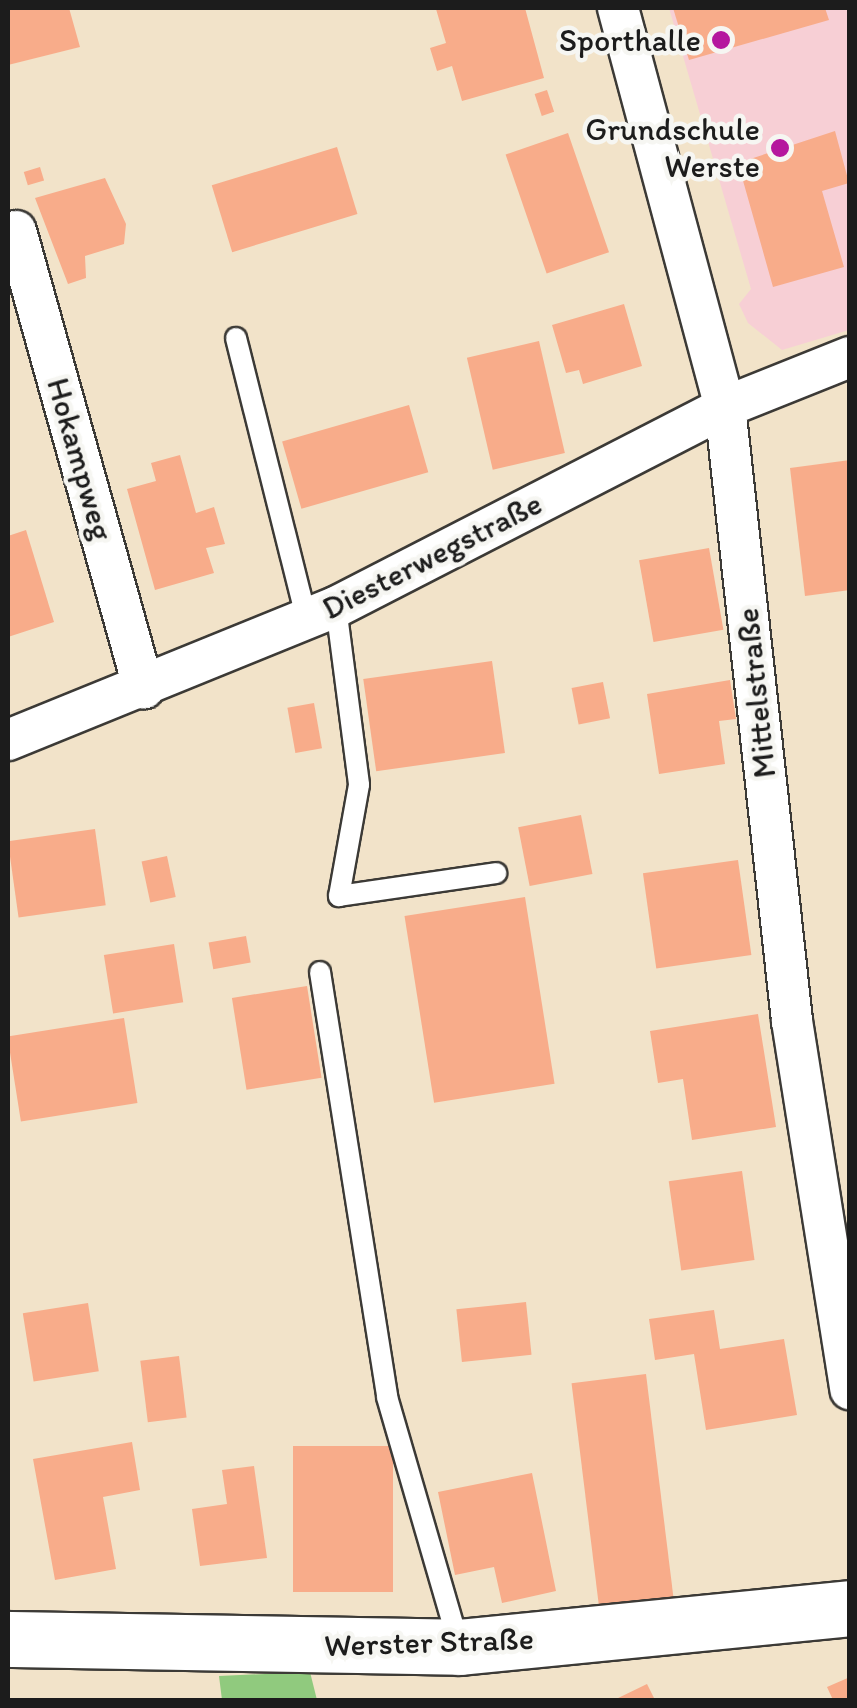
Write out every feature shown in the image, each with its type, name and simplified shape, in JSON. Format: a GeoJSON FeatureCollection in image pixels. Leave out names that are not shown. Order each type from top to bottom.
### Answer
{"type":"FeatureCollection","features":[{"type":"Feature","properties":{"kind":"main road","name":"Werster Straße"},"geometry":{"type":"LineString","coordinates":[[8,1639],[460,1646],[850,1608]]}},
{"type":"Feature","properties":{"kind":"street","name":"Mittelstraße"},"geometry":{"type":"LineString","coordinates":[[618,8],[725,407],[792,1020],[850,1388]]}},
{"type":"Feature","properties":{"kind":"street","name":"Hokampweg"},"geometry":{"type":"LineString","coordinates":[[16,231],[144,688]]}},
{"type":"Feature","properties":{"kind":"street","name":"Diesterwegstraße"},"geometry":{"type":"LineString","coordinates":[[8,740],[321,613],[725,407],[850,356]]}},
{"type":"Feature","properties":{"kind":"lane"},"geometry":{"type":"LineString","coordinates":[[236,338],[321,613],[359,785],[339,896],[496,873]]}},
{"type":"Feature","properties":{"kind":"lane"},"geometry":{"type":"LineString","coordinates":[[320,972],[387,1397],[460,1646]]}},
{"type":"Feature","properties":{"kind":"shaded area","name":"Grundschule Werste"},"geometry":{"type":"Polygon","coordinates":[[[669,8],[849,8],[849,330],[782,350],[748,323],[739,304],[751,289],[669,8]]]}},
{"type":"Feature","properties":{"kind":"green space"},"geometry":{"type":"Polygon","coordinates":[[[310,1672],[317,1700],[222,1700],[219,1676],[310,1672]]]}},
{"type":"Feature","properties":{"kind":"building"},"geometry":{"type":"Polygon","coordinates":[[[8,8],[69,8],[80,47],[8,65],[8,8]]]}},
{"type":"Feature","properties":{"kind":"building"},"geometry":{"type":"Polygon","coordinates":[[[525,8],[544,78],[462,101],[452,66],[437,71],[430,48],[446,43],[436,9],[525,8]]]}},
{"type":"Feature","properties":{"kind":"building","name":"Sporthalle"},"geometry":{"type":"Polygon","coordinates":[[[673,8],[825,8],[829,20],[689,60],[673,8]]]}},
{"type":"Feature","properties":{"kind":"building"},"geometry":{"type":"Polygon","coordinates":[[[547,90],[554,112],[542,116],[535,94],[547,90]]]}},
{"type":"Feature","properties":{"kind":"building"},"geometry":{"type":"Polygon","coordinates":[[[835,131],[849,183],[822,191],[844,267],[773,287],[738,163],[835,131]]]}},
{"type":"Feature","properties":{"kind":"building"},"geometry":{"type":"Polygon","coordinates":[[[568,133],[609,252],[547,274],[506,154],[568,133]]]}},
{"type":"Feature","properties":{"kind":"building"},"geometry":{"type":"Polygon","coordinates":[[[337,147],[357,214],[232,252],[212,185],[337,147]]]}},
{"type":"Feature","properties":{"kind":"building"},"geometry":{"type":"Polygon","coordinates":[[[40,167],[44,180],[28,185],[24,172],[40,167]]]}},
{"type":"Feature","properties":{"kind":"building"},"geometry":{"type":"Polygon","coordinates":[[[105,178],[126,224],[124,244],[85,256],[86,278],[68,284],[35,198],[105,178]]]}},
{"type":"Feature","properties":{"kind":"building"},"geometry":{"type":"Polygon","coordinates":[[[624,304],[642,366],[583,384],[579,370],[566,373],[552,325],[624,304]]]}},
{"type":"Feature","properties":{"kind":"building"},"geometry":{"type":"Polygon","coordinates":[[[539,341],[565,453],[493,470],[467,358],[539,341]]]}},
{"type":"Feature","properties":{"kind":"building"},"geometry":{"type":"Polygon","coordinates":[[[409,405],[428,472],[301,509],[282,441],[409,405]]]}},
{"type":"Feature","properties":{"kind":"building"},"geometry":{"type":"Polygon","coordinates":[[[180,455],[196,513],[214,507],[225,544],[206,548],[214,573],[155,590],[127,489],[156,481],[151,463],[180,455]]]}},
{"type":"Feature","properties":{"kind":"building"},"geometry":{"type":"Polygon","coordinates":[[[850,460],[850,590],[805,596],[790,468],[850,460]]]}},
{"type":"Feature","properties":{"kind":"building"},"geometry":{"type":"Polygon","coordinates":[[[26,530],[54,622],[8,637],[8,536],[26,530]]]}},
{"type":"Feature","properties":{"kind":"building"},"geometry":{"type":"Polygon","coordinates":[[[709,548],[723,630],[653,642],[639,560],[709,548]]]}},
{"type":"Feature","properties":{"kind":"building"},"geometry":{"type":"Polygon","coordinates":[[[492,661],[505,753],[376,771],[363,679],[492,661]]]}},
{"type":"Feature","properties":{"kind":"building"},"geometry":{"type":"Polygon","coordinates":[[[730,680],[736,719],[719,721],[725,764],[659,774],[647,694],[730,680]]]}},
{"type":"Feature","properties":{"kind":"building"},"geometry":{"type":"Polygon","coordinates":[[[603,682],[610,718],[579,724],[572,688],[603,682]]]}},
{"type":"Feature","properties":{"kind":"building"},"geometry":{"type":"Polygon","coordinates":[[[314,703],[322,748],[295,753],[287,708],[314,703]]]}},
{"type":"Feature","properties":{"kind":"building"},"geometry":{"type":"Polygon","coordinates":[[[581,815],[592,874],[530,886],[518,827],[581,815]]]}},
{"type":"Feature","properties":{"kind":"building"},"geometry":{"type":"Polygon","coordinates":[[[95,829],[106,905],[19,917],[8,841],[95,829]]]}},
{"type":"Feature","properties":{"kind":"building"},"geometry":{"type":"Polygon","coordinates":[[[167,856],[176,897],[150,902],[142,861],[167,856]]]}},
{"type":"Feature","properties":{"kind":"building"},"geometry":{"type":"Polygon","coordinates":[[[738,860],[751,955],[656,968],[643,873],[738,860]]]}},
{"type":"Feature","properties":{"kind":"building"},"geometry":{"type":"Polygon","coordinates":[[[525,897],[555,1084],[434,1103],[405,916],[525,897]]]}},
{"type":"Feature","properties":{"kind":"building"},"geometry":{"type":"Polygon","coordinates":[[[246,936],[251,963],[213,969],[209,943],[246,936]]]}},
{"type":"Feature","properties":{"kind":"building"},"geometry":{"type":"Polygon","coordinates":[[[174,944],[183,1002],[113,1013],[104,955],[174,944]]]}},
{"type":"Feature","properties":{"kind":"building"},"geometry":{"type":"Polygon","coordinates":[[[307,986],[322,1078],[246,1090],[232,998],[307,986]]]}},
{"type":"Feature","properties":{"kind":"building"},"geometry":{"type":"Polygon","coordinates":[[[758,1014],[776,1127],[692,1140],[683,1079],[658,1083],[650,1031],[758,1014]]]}},
{"type":"Feature","properties":{"kind":"building"},"geometry":{"type":"Polygon","coordinates":[[[124,1018],[137,1103],[21,1121],[8,1036],[124,1018]]]}},
{"type":"Feature","properties":{"kind":"building"},"geometry":{"type":"Polygon","coordinates":[[[742,1171],[755,1260],[681,1270],[669,1181],[742,1171]]]}},
{"type":"Feature","properties":{"kind":"building"},"geometry":{"type":"Polygon","coordinates":[[[526,1302],[532,1355],[462,1362],[456,1309],[526,1302]]]}},
{"type":"Feature","properties":{"kind":"building"},"geometry":{"type":"Polygon","coordinates":[[[88,1303],[99,1371],[34,1381],[23,1313],[88,1303]]]}},
{"type":"Feature","properties":{"kind":"building"},"geometry":{"type":"Polygon","coordinates":[[[714,1310],[720,1349],[784,1339],[797,1415],[706,1430],[694,1354],[655,1360],[649,1319],[714,1310]]]}},
{"type":"Feature","properties":{"kind":"building"},"geometry":{"type":"Polygon","coordinates":[[[179,1356],[187,1418],[148,1422],[140,1361],[179,1356]]]}},
{"type":"Feature","properties":{"kind":"building"},"geometry":{"type":"Polygon","coordinates":[[[646,1374],[673,1597],[599,1606],[572,1383],[646,1374]]]}},
{"type":"Feature","properties":{"kind":"building"},"geometry":{"type":"Polygon","coordinates":[[[132,1442],[140,1490],[103,1497],[116,1569],[55,1580],[33,1459],[132,1442]]]}},
{"type":"Feature","properties":{"kind":"building"},"geometry":{"type":"Polygon","coordinates":[[[293,1446],[393,1446],[393,1592],[293,1592],[293,1446]]]}},
{"type":"Feature","properties":{"kind":"building"},"geometry":{"type":"Polygon","coordinates":[[[254,1466],[267,1558],[200,1566],[192,1509],[227,1504],[222,1470],[254,1466]]]}},
{"type":"Feature","properties":{"kind":"building"},"geometry":{"type":"Polygon","coordinates":[[[532,1473],[556,1591],[502,1603],[494,1567],[455,1575],[438,1492],[532,1473]]]}},
{"type":"Feature","properties":{"kind":"building"},"geometry":{"type":"Polygon","coordinates":[[[850,1677],[850,1700],[833,1700],[827,1687],[850,1677]]]}},
{"type":"Feature","properties":{"kind":"building"},"geometry":{"type":"Polygon","coordinates":[[[647,1684],[655,1700],[614,1700],[647,1684]]]}},
{"type":"Feature","properties":{"kind":"place","name":"Sporthalle"},"geometry":{"type":"Point","coordinates":[721,40]}},
{"type":"Feature","properties":{"kind":"place","name":"Grundschule Werste"},"geometry":{"type":"Point","coordinates":[780,148]}}]}
